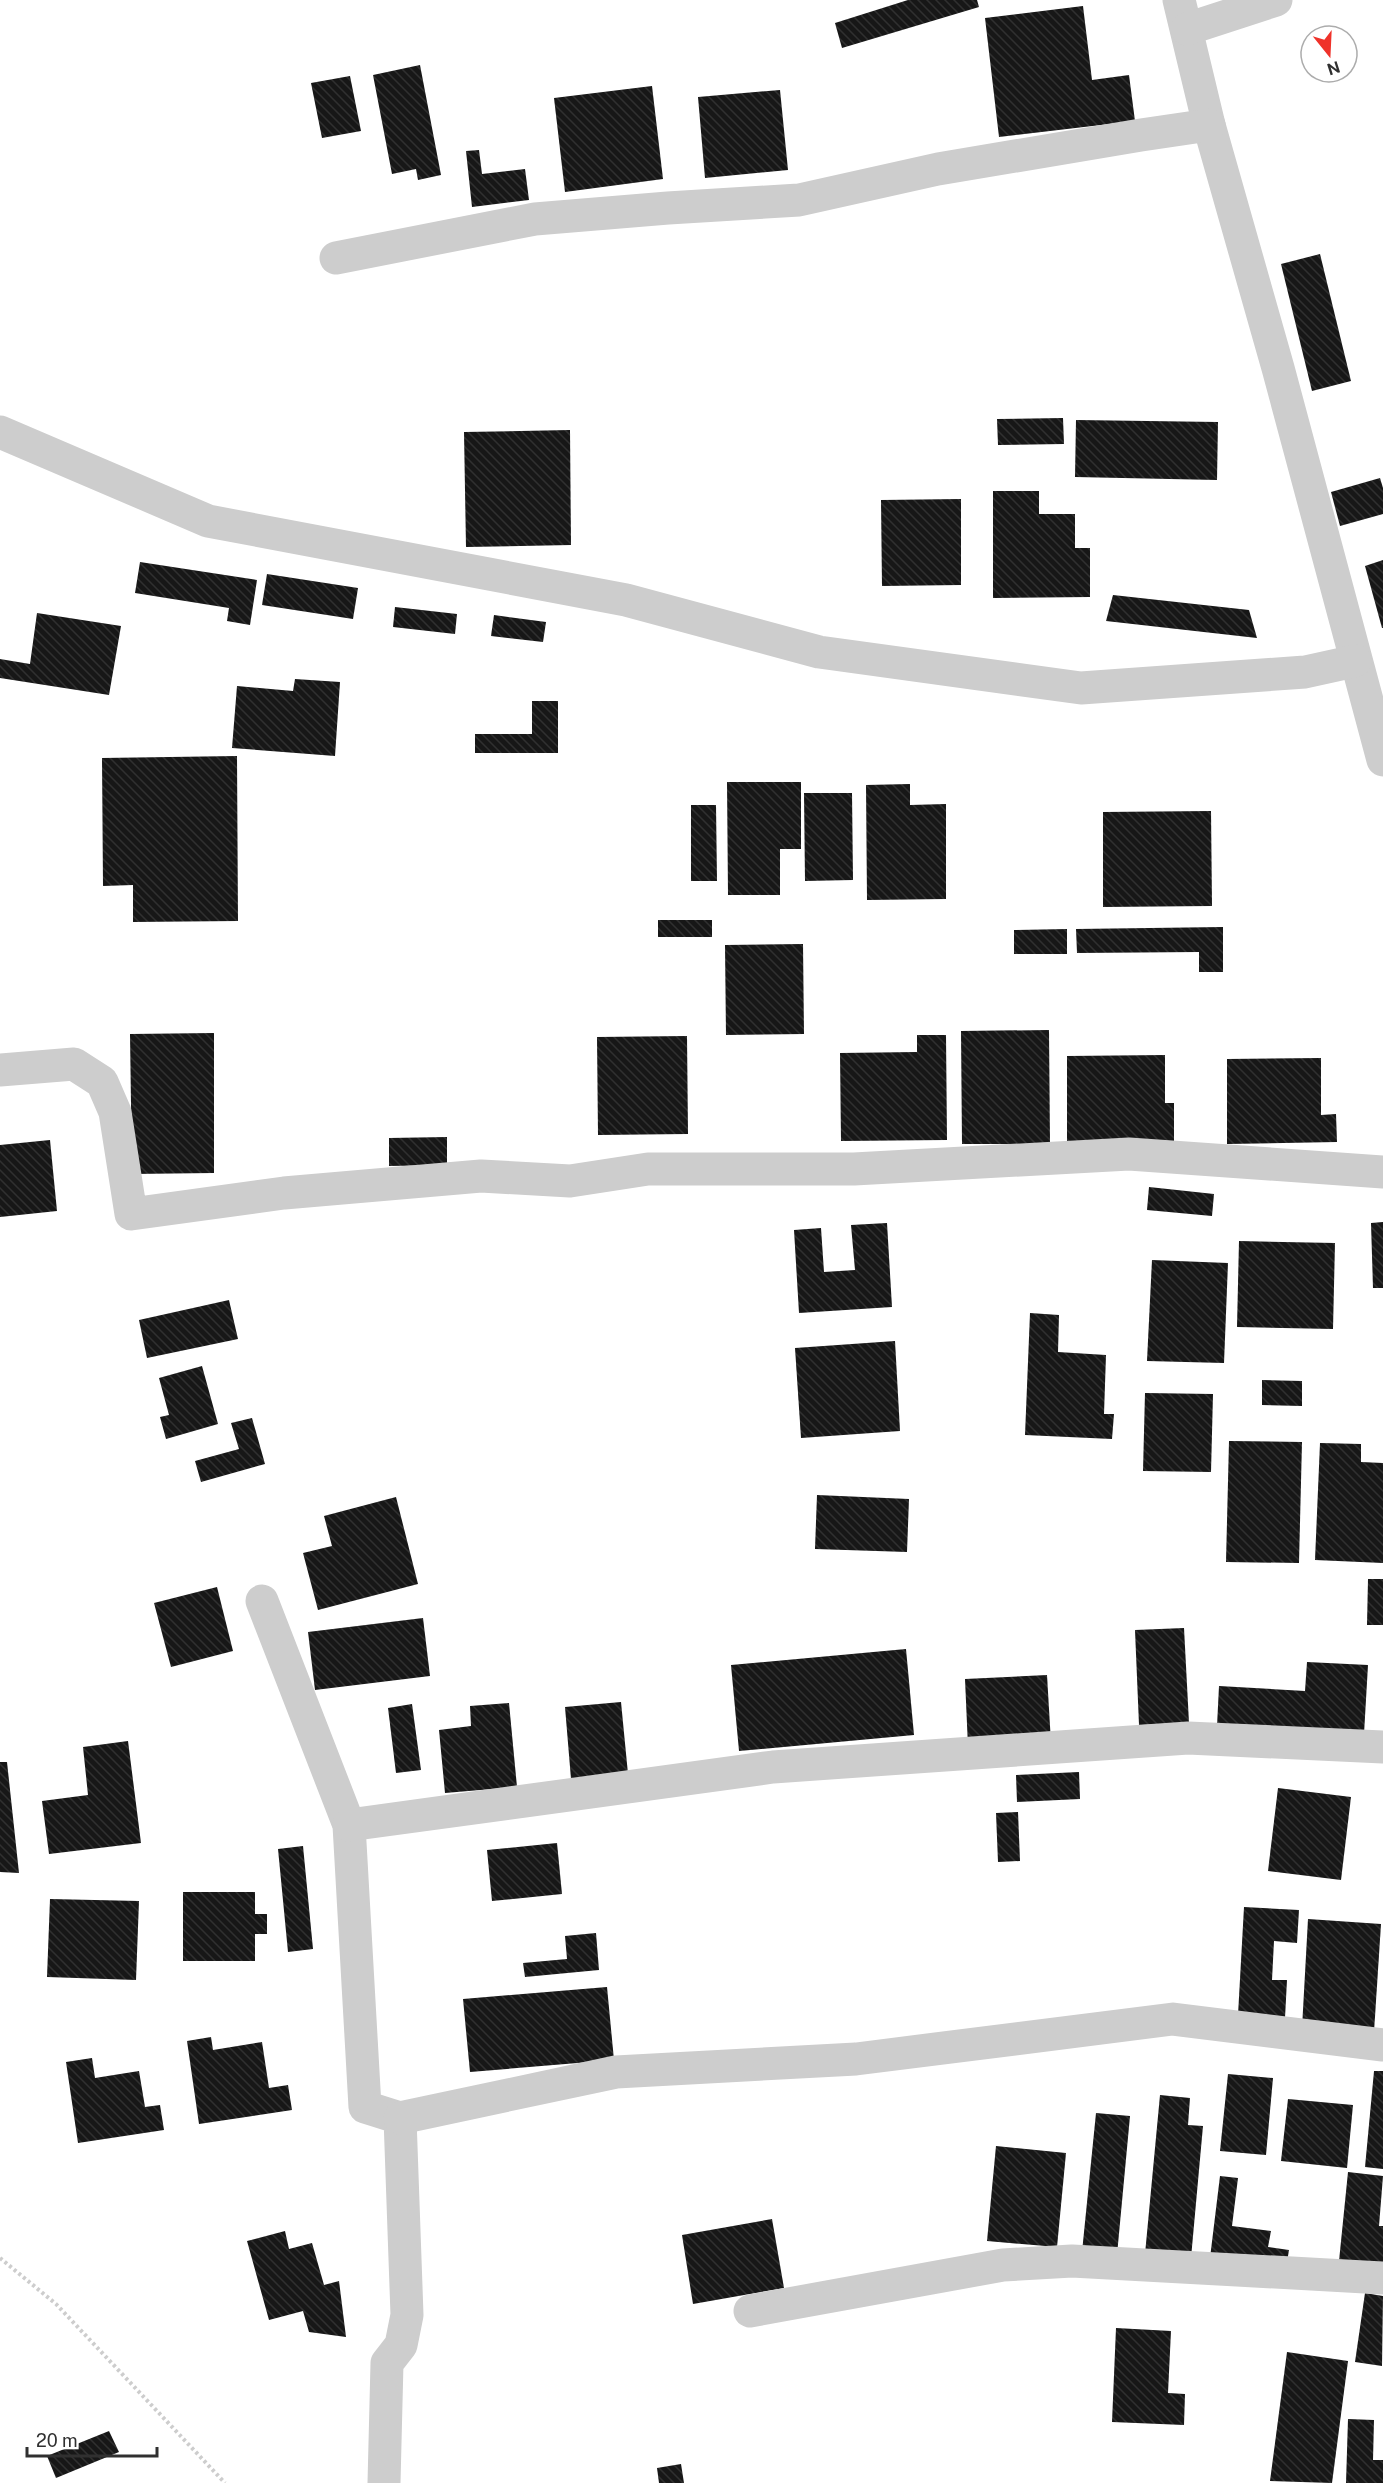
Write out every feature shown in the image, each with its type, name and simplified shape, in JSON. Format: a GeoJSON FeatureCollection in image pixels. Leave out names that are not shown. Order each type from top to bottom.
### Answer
{"type":"FeatureCollection","features":[{"type":"Feature","properties":{"kind":"street"},"geometry":{"type":"LineString","coordinates":[[1276,0],[1183,15],[1209,125],[1275,357],[1383,760]]}},
{"type":"Feature","properties":{"kind":"street"},"geometry":{"type":"LineString","coordinates":[[336,258],[535,219],[799,200],[938,169],[1209,125]]}},
{"type":"Feature","properties":{"kind":"street"},"geometry":{"type":"LineString","coordinates":[[0,432],[208,520],[626,600],[819,652],[1081,688],[1305,672],[1355,662]]}},
{"type":"Feature","properties":{"kind":"street"},"geometry":{"type":"LineString","coordinates":[[0,1070],[75,1064],[102,1082],[115,1112],[131,1214],[284,1193],[481,1176],[570,1181],[648,1169],[854,1169],[1129,1154],[1383,1172]]}},
{"type":"Feature","properties":{"kind":"street"},"geometry":{"type":"LineString","coordinates":[[262,1601],[349,1825],[366,2107],[400,2118],[616,2072],[856,2059],[1173,2019],[1383,2045]]}},
{"type":"Feature","properties":{"kind":"street"},"geometry":{"type":"LineString","coordinates":[[349,1825],[773,1767],[1188,1738],[1383,1747]]}},
{"type":"Feature","properties":{"kind":"street"},"geometry":{"type":"LineString","coordinates":[[384,2483],[387,2362],[401,2345],[407,2315],[400,2118]]}},
{"type":"Feature","properties":{"kind":"street"},"geometry":{"type":"LineString","coordinates":[[750,2311],[992,2267],[1034,2262],[1072,2261],[1383,2278]]}},
{"type":"Feature","properties":{"kind":"path"},"geometry":{"type":"LineString","coordinates":[[0,2258],[56,2304],[225,2483]]}},
{"type":"Feature","properties":{"kind":"building"},"geometry":{"type":"Polygon","coordinates":[[[908,0],[977,0],[979,7],[842,48],[835,23],[908,0]]]}},
{"type":"Feature","properties":{"kind":"building"},"geometry":{"type":"Polygon","coordinates":[[[1083,6],[1092,80],[1129,75],[1135,121],[999,137],[985,18],[1083,6]]]}},
{"type":"Feature","properties":{"kind":"building"},"geometry":{"type":"Polygon","coordinates":[[[420,65],[441,175],[418,180],[416,169],[392,174],[373,75],[420,65]]]}},
{"type":"Feature","properties":{"kind":"building"},"geometry":{"type":"Polygon","coordinates":[[[350,76],[361,131],[322,138],[311,83],[350,76]]]}},
{"type":"Feature","properties":{"kind":"building"},"geometry":{"type":"Polygon","coordinates":[[[652,86],[663,179],[565,192],[554,98],[652,86]]]}},
{"type":"Feature","properties":{"kind":"building"},"geometry":{"type":"Polygon","coordinates":[[[780,90],[788,170],[705,178],[698,97],[780,90]]]}},
{"type":"Feature","properties":{"kind":"building"},"geometry":{"type":"Polygon","coordinates":[[[479,150],[482,174],[525,169],[529,200],[472,207],[466,151],[479,150]]]}},
{"type":"Feature","properties":{"kind":"building"},"geometry":{"type":"Polygon","coordinates":[[[1320,254],[1351,381],[1312,391],[1281,264],[1320,254]]]}},
{"type":"Feature","properties":{"kind":"building"},"geometry":{"type":"Polygon","coordinates":[[[1063,418],[1064,444],[998,445],[997,419],[1063,418]]]}},
{"type":"Feature","properties":{"kind":"building"},"geometry":{"type":"Polygon","coordinates":[[[1076,420],[1218,422],[1217,480],[1075,477],[1076,420]]]}},
{"type":"Feature","properties":{"kind":"building"},"geometry":{"type":"Polygon","coordinates":[[[570,430],[571,545],[466,547],[464,432],[570,430]]]}},
{"type":"Feature","properties":{"kind":"building"},"geometry":{"type":"Polygon","coordinates":[[[1380,478],[1383,488],[1383,514],[1340,526],[1331,492],[1380,478]]]}},
{"type":"Feature","properties":{"kind":"building"},"geometry":{"type":"Polygon","coordinates":[[[993,491],[1039,491],[1039,514],[1075,514],[1075,548],[1090,548],[1090,597],[993,598],[993,491]]]}},
{"type":"Feature","properties":{"kind":"building"},"geometry":{"type":"Polygon","coordinates":[[[961,499],[961,585],[882,586],[881,500],[961,499]]]}},
{"type":"Feature","properties":{"kind":"building"},"geometry":{"type":"Polygon","coordinates":[[[1383,560],[1383,628],[1382,628],[1365,566],[1383,560]]]}},
{"type":"Feature","properties":{"kind":"building"},"geometry":{"type":"Polygon","coordinates":[[[140,562],[257,580],[250,625],[227,621],[229,608],[135,593],[140,562]]]}},
{"type":"Feature","properties":{"kind":"building"},"geometry":{"type":"Polygon","coordinates":[[[267,574],[358,588],[353,619],[262,605],[267,574]]]}},
{"type":"Feature","properties":{"kind":"building"},"geometry":{"type":"Polygon","coordinates":[[[1113,595],[1249,610],[1257,638],[1106,621],[1113,595]]]}},
{"type":"Feature","properties":{"kind":"building"},"geometry":{"type":"Polygon","coordinates":[[[395,607],[457,614],[455,634],[393,627],[395,607]]]}},
{"type":"Feature","properties":{"kind":"building"},"geometry":{"type":"Polygon","coordinates":[[[37,613],[121,626],[109,695],[0,678],[0,659],[30,664],[37,613]]]}},
{"type":"Feature","properties":{"kind":"building"},"geometry":{"type":"Polygon","coordinates":[[[494,615],[546,622],[543,642],[491,636],[494,615]]]}},
{"type":"Feature","properties":{"kind":"building"},"geometry":{"type":"Polygon","coordinates":[[[295,679],[340,682],[335,756],[232,748],[237,686],[293,691],[295,679]]]}},
{"type":"Feature","properties":{"kind":"building"},"geometry":{"type":"Polygon","coordinates":[[[532,701],[558,701],[558,753],[475,753],[475,734],[532,734],[532,701]]]}},
{"type":"Feature","properties":{"kind":"building"},"geometry":{"type":"Polygon","coordinates":[[[237,756],[238,921],[133,922],[133,885],[103,886],[102,758],[237,756]]]}},
{"type":"Feature","properties":{"kind":"building"},"geometry":{"type":"Polygon","coordinates":[[[727,782],[801,782],[801,849],[780,849],[780,895],[728,895],[727,782]]]}},
{"type":"Feature","properties":{"kind":"building"},"geometry":{"type":"Polygon","coordinates":[[[910,784],[910,805],[946,804],[946,899],[867,900],[866,785],[910,784]]]}},
{"type":"Feature","properties":{"kind":"building"},"geometry":{"type":"Polygon","coordinates":[[[804,793],[852,793],[853,880],[805,881],[804,793]]]}},
{"type":"Feature","properties":{"kind":"building"},"geometry":{"type":"Polygon","coordinates":[[[691,805],[716,805],[717,881],[691,881],[691,805]]]}},
{"type":"Feature","properties":{"kind":"building"},"geometry":{"type":"Polygon","coordinates":[[[1211,811],[1212,906],[1103,907],[1103,812],[1211,811]]]}},
{"type":"Feature","properties":{"kind":"building"},"geometry":{"type":"Polygon","coordinates":[[[658,920],[712,920],[712,937],[658,937],[658,920]]]}},
{"type":"Feature","properties":{"kind":"building"},"geometry":{"type":"Polygon","coordinates":[[[1223,927],[1223,972],[1199,972],[1199,952],[1077,953],[1076,929],[1223,927]]]}},
{"type":"Feature","properties":{"kind":"building"},"geometry":{"type":"Polygon","coordinates":[[[1067,929],[1067,954],[1014,954],[1014,930],[1067,929]]]}},
{"type":"Feature","properties":{"kind":"building"},"geometry":{"type":"Polygon","coordinates":[[[803,944],[804,1034],[726,1035],[725,945],[803,944]]]}},
{"type":"Feature","properties":{"kind":"building"},"geometry":{"type":"Polygon","coordinates":[[[1049,1030],[1050,1144],[962,1144],[961,1031],[1049,1030]]]}},
{"type":"Feature","properties":{"kind":"building"},"geometry":{"type":"Polygon","coordinates":[[[214,1033],[214,1173],[132,1174],[130,1034],[214,1033]]]}},
{"type":"Feature","properties":{"kind":"building"},"geometry":{"type":"Polygon","coordinates":[[[917,1035],[946,1035],[947,1140],[841,1141],[840,1053],[917,1052],[917,1035]]]}},
{"type":"Feature","properties":{"kind":"building"},"geometry":{"type":"Polygon","coordinates":[[[687,1036],[688,1134],[598,1135],[597,1037],[687,1036]]]}},
{"type":"Feature","properties":{"kind":"building"},"geometry":{"type":"Polygon","coordinates":[[[1165,1055],[1165,1103],[1174,1103],[1174,1141],[1067,1142],[1067,1056],[1165,1055]]]}},
{"type":"Feature","properties":{"kind":"building"},"geometry":{"type":"Polygon","coordinates":[[[1321,1058],[1321,1115],[1336,1114],[1337,1142],[1227,1144],[1227,1059],[1321,1058]]]}},
{"type":"Feature","properties":{"kind":"building"},"geometry":{"type":"Polygon","coordinates":[[[447,1137],[447,1165],[389,1166],[389,1138],[447,1137]]]}},
{"type":"Feature","properties":{"kind":"building"},"geometry":{"type":"Polygon","coordinates":[[[50,1140],[57,1211],[0,1217],[0,1145],[50,1140]]]}},
{"type":"Feature","properties":{"kind":"building"},"geometry":{"type":"Polygon","coordinates":[[[1149,1187],[1214,1194],[1212,1216],[1147,1210],[1149,1187]]]}},
{"type":"Feature","properties":{"kind":"building"},"geometry":{"type":"Polygon","coordinates":[[[1383,1222],[1383,1288],[1373,1288],[1371,1223],[1383,1222]]]}},
{"type":"Feature","properties":{"kind":"building"},"geometry":{"type":"Polygon","coordinates":[[[887,1223],[892,1307],[799,1313],[794,1230],[821,1228],[824,1272],[855,1270],[851,1225],[887,1223]]]}},
{"type":"Feature","properties":{"kind":"building"},"geometry":{"type":"Polygon","coordinates":[[[1239,1241],[1335,1243],[1333,1329],[1237,1327],[1239,1241]]]}},
{"type":"Feature","properties":{"kind":"building"},"geometry":{"type":"Polygon","coordinates":[[[1152,1260],[1228,1263],[1224,1363],[1147,1361],[1152,1260]]]}},
{"type":"Feature","properties":{"kind":"building"},"geometry":{"type":"Polygon","coordinates":[[[229,1300],[238,1339],[147,1358],[139,1320],[229,1300]]]}},
{"type":"Feature","properties":{"kind":"building"},"geometry":{"type":"Polygon","coordinates":[[[1030,1313],[1059,1315],[1058,1352],[1106,1355],[1104,1414],[1114,1414],[1112,1439],[1025,1435],[1030,1313]]]}},
{"type":"Feature","properties":{"kind":"building"},"geometry":{"type":"Polygon","coordinates":[[[895,1341],[900,1431],[801,1438],[795,1348],[895,1341]]]}},
{"type":"Feature","properties":{"kind":"building"},"geometry":{"type":"Polygon","coordinates":[[[202,1366],[218,1424],[166,1439],[160,1417],[169,1415],[159,1378],[202,1366]]]}},
{"type":"Feature","properties":{"kind":"building"},"geometry":{"type":"Polygon","coordinates":[[[1262,1380],[1302,1381],[1302,1406],[1262,1405],[1262,1380]]]}},
{"type":"Feature","properties":{"kind":"building"},"geometry":{"type":"Polygon","coordinates":[[[1145,1393],[1213,1394],[1211,1472],[1143,1471],[1145,1393]]]}},
{"type":"Feature","properties":{"kind":"building"},"geometry":{"type":"Polygon","coordinates":[[[252,1418],[265,1464],[201,1482],[195,1461],[239,1449],[231,1423],[252,1418]]]}},
{"type":"Feature","properties":{"kind":"building"},"geometry":{"type":"Polygon","coordinates":[[[1229,1441],[1302,1442],[1299,1563],[1226,1562],[1229,1441]]]}},
{"type":"Feature","properties":{"kind":"building"},"geometry":{"type":"Polygon","coordinates":[[[1320,1443],[1361,1444],[1361,1462],[1383,1463],[1383,1563],[1315,1560],[1320,1443]]]}},
{"type":"Feature","properties":{"kind":"building"},"geometry":{"type":"Polygon","coordinates":[[[817,1495],[909,1499],[907,1552],[815,1549],[817,1495]]]}},
{"type":"Feature","properties":{"kind":"building"},"geometry":{"type":"Polygon","coordinates":[[[396,1497],[418,1584],[318,1610],[303,1553],[332,1546],[324,1516],[396,1497]]]}},
{"type":"Feature","properties":{"kind":"building"},"geometry":{"type":"Polygon","coordinates":[[[1368,1579],[1383,1579],[1383,1625],[1367,1625],[1368,1579]]]}},
{"type":"Feature","properties":{"kind":"building"},"geometry":{"type":"Polygon","coordinates":[[[217,1587],[233,1651],[171,1667],[154,1603],[217,1587]]]}},
{"type":"Feature","properties":{"kind":"building"},"geometry":{"type":"Polygon","coordinates":[[[423,1618],[430,1676],[315,1690],[308,1632],[423,1618]]]}},
{"type":"Feature","properties":{"kind":"building"},"geometry":{"type":"Polygon","coordinates":[[[1184,1628],[1189,1723],[1139,1725],[1135,1630],[1184,1628]]]}},
{"type":"Feature","properties":{"kind":"building"},"geometry":{"type":"Polygon","coordinates":[[[906,1649],[914,1735],[739,1751],[731,1665],[906,1649]]]}},
{"type":"Feature","properties":{"kind":"building"},"geometry":{"type":"Polygon","coordinates":[[[1307,1662],[1368,1665],[1364,1734],[1217,1726],[1219,1686],[1305,1691],[1307,1662]]]}},
{"type":"Feature","properties":{"kind":"building"},"geometry":{"type":"Polygon","coordinates":[[[1047,1675],[1051,1743],[968,1747],[965,1679],[1047,1675]]]}},
{"type":"Feature","properties":{"kind":"building"},"geometry":{"type":"Polygon","coordinates":[[[621,1702],[628,1774],[571,1779],[565,1707],[621,1702]]]}},
{"type":"Feature","properties":{"kind":"building"},"geometry":{"type":"Polygon","coordinates":[[[509,1703],[517,1787],[445,1793],[439,1730],[471,1726],[470,1706],[509,1703]]]}},
{"type":"Feature","properties":{"kind":"building"},"geometry":{"type":"Polygon","coordinates":[[[412,1704],[421,1770],[396,1773],[388,1708],[412,1704]]]}},
{"type":"Feature","properties":{"kind":"building"},"geometry":{"type":"Polygon","coordinates":[[[128,1741],[141,1843],[49,1854],[42,1801],[88,1795],[83,1747],[128,1741]]]}},
{"type":"Feature","properties":{"kind":"building"},"geometry":{"type":"Polygon","coordinates":[[[0,1762],[7,1762],[19,1873],[0,1872],[0,1762]]]}},
{"type":"Feature","properties":{"kind":"building"},"geometry":{"type":"Polygon","coordinates":[[[1079,1772],[1080,1799],[1017,1802],[1016,1775],[1079,1772]]]}},
{"type":"Feature","properties":{"kind":"building"},"geometry":{"type":"Polygon","coordinates":[[[1278,1788],[1351,1797],[1341,1880],[1268,1871],[1278,1788]]]}},
{"type":"Feature","properties":{"kind":"building"},"geometry":{"type":"Polygon","coordinates":[[[1018,1812],[1020,1861],[998,1862],[996,1813],[1018,1812]]]}},
{"type":"Feature","properties":{"kind":"building"},"geometry":{"type":"Polygon","coordinates":[[[557,1843],[562,1894],[492,1901],[487,1850],[557,1843]]]}},
{"type":"Feature","properties":{"kind":"building"},"geometry":{"type":"Polygon","coordinates":[[[303,1846],[313,1949],[288,1952],[278,1849],[303,1846]]]}},
{"type":"Feature","properties":{"kind":"building"},"geometry":{"type":"Polygon","coordinates":[[[183,1892],[255,1892],[255,1914],[267,1914],[267,1934],[255,1934],[255,1961],[183,1961],[183,1892]]]}},
{"type":"Feature","properties":{"kind":"building"},"geometry":{"type":"Polygon","coordinates":[[[50,1899],[139,1901],[136,1980],[47,1977],[50,1899]]]}},
{"type":"Feature","properties":{"kind":"building"},"geometry":{"type":"Polygon","coordinates":[[[1244,1907],[1299,1910],[1297,1943],[1274,1941],[1272,1980],[1287,1980],[1285,2018],[1238,2015],[1244,1907]]]}},
{"type":"Feature","properties":{"kind":"building"},"geometry":{"type":"Polygon","coordinates":[[[1308,1919],[1381,1924],[1374,2032],[1302,2028],[1308,1919]]]}},
{"type":"Feature","properties":{"kind":"building"},"geometry":{"type":"Polygon","coordinates":[[[596,1933],[599,1970],[525,1977],[523,1963],[567,1959],[565,1936],[596,1933]]]}},
{"type":"Feature","properties":{"kind":"building"},"geometry":{"type":"Polygon","coordinates":[[[607,1987],[614,2060],[470,2072],[463,1999],[607,1987]]]}},
{"type":"Feature","properties":{"kind":"building"},"geometry":{"type":"Polygon","coordinates":[[[211,2037],[213,2050],[262,2042],[269,2088],[288,2085],[292,2110],[199,2124],[187,2041],[211,2037]]]}},
{"type":"Feature","properties":{"kind":"building"},"geometry":{"type":"Polygon","coordinates":[[[92,2058],[95,2078],[139,2071],[145,2107],[160,2105],[164,2130],[78,2143],[66,2062],[92,2058]]]}},
{"type":"Feature","properties":{"kind":"building"},"geometry":{"type":"Polygon","coordinates":[[[1374,2071],[1383,2071],[1383,2169],[1365,2167],[1374,2071]]]}},
{"type":"Feature","properties":{"kind":"building"},"geometry":{"type":"Polygon","coordinates":[[[1228,2074],[1273,2078],[1266,2155],[1220,2151],[1228,2074]]]}},
{"type":"Feature","properties":{"kind":"building"},"geometry":{"type":"Polygon","coordinates":[[[1160,2095],[1190,2098],[1188,2125],[1203,2126],[1191,2258],[1145,2254],[1160,2095]]]}},
{"type":"Feature","properties":{"kind":"building"},"geometry":{"type":"Polygon","coordinates":[[[1288,2099],[1353,2105],[1347,2168],[1281,2161],[1288,2099]]]}},
{"type":"Feature","properties":{"kind":"building"},"geometry":{"type":"Polygon","coordinates":[[[1096,2113],[1130,2116],[1117,2255],[1082,2252],[1096,2113]]]}},
{"type":"Feature","properties":{"kind":"building"},"geometry":{"type":"Polygon","coordinates":[[[996,2146],[1066,2153],[1057,2247],[987,2241],[996,2146]]]}},
{"type":"Feature","properties":{"kind":"building"},"geometry":{"type":"Polygon","coordinates":[[[1348,2172],[1383,2176],[1379,2226],[1383,2226],[1383,2265],[1339,2261],[1348,2172]]]}},
{"type":"Feature","properties":{"kind":"building"},"geometry":{"type":"Polygon","coordinates":[[[1220,2176],[1238,2178],[1232,2226],[1271,2231],[1268,2247],[1289,2250],[1286,2268],[1210,2258],[1220,2176]]]}},
{"type":"Feature","properties":{"kind":"building"},"geometry":{"type":"Polygon","coordinates":[[[772,2219],[784,2288],[693,2304],[682,2235],[772,2219]]]}},
{"type":"Feature","properties":{"kind":"building"},"geometry":{"type":"Polygon","coordinates":[[[285,2231],[289,2249],[312,2243],[324,2285],[339,2281],[346,2337],[309,2332],[303,2311],[269,2320],[247,2241],[285,2231]]]}},
{"type":"Feature","properties":{"kind":"building"},"geometry":{"type":"Polygon","coordinates":[[[1365,2293],[1383,2296],[1382,2366],[1355,2362],[1365,2293]]]}},
{"type":"Feature","properties":{"kind":"building"},"geometry":{"type":"Polygon","coordinates":[[[1116,2328],[1171,2331],[1168,2393],[1185,2394],[1184,2425],[1112,2422],[1116,2328]]]}},
{"type":"Feature","properties":{"kind":"building"},"geometry":{"type":"Polygon","coordinates":[[[1287,2352],[1348,2361],[1332,2483],[1270,2481],[1287,2352]]]}},
{"type":"Feature","properties":{"kind":"building"},"geometry":{"type":"Polygon","coordinates":[[[1348,2419],[1374,2420],[1373,2460],[1383,2460],[1383,2483],[1346,2483],[1348,2419]]]}},
{"type":"Feature","properties":{"kind":"building"},"geometry":{"type":"Polygon","coordinates":[[[109,2431],[119,2452],[56,2478],[47,2456],[109,2431]]]}},
{"type":"Feature","properties":{"kind":"building"},"geometry":{"type":"Polygon","coordinates":[[[681,2464],[684,2483],[659,2483],[657,2468],[681,2464]]]}}]}
